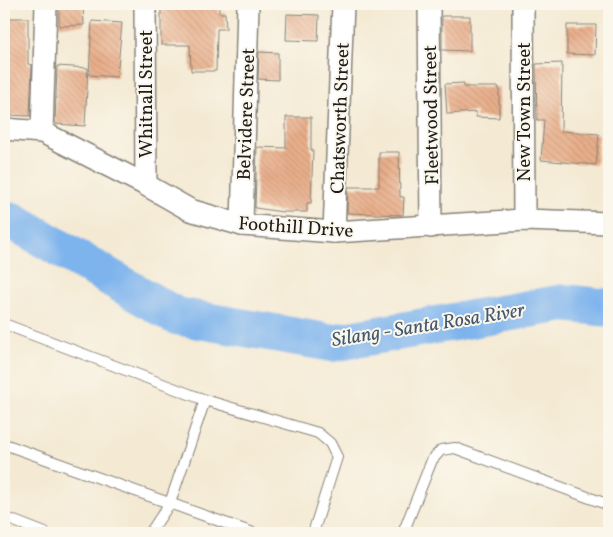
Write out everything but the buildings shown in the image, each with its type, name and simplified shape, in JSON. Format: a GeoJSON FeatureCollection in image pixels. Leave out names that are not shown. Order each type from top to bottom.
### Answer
{"type":"FeatureCollection","features":[{"type":"Feature","properties":{"kind":"street"},"geometry":{"type":"LineString","coordinates":[[42,132],[46,4]]}},
{"type":"Feature","properties":{"kind":"street","name":"Whitnall Street"},"geometry":{"type":"LineString","coordinates":[[144,4],[146,185]]}},
{"type":"Feature","properties":{"kind":"street","name":"Belvidere Street"},"geometry":{"type":"LineString","coordinates":[[242,225],[248,4]]}},
{"type":"Feature","properties":{"kind":"street","name":"Chatsworth Street"},"geometry":{"type":"LineString","coordinates":[[334,232],[343,4]]}},
{"type":"Feature","properties":{"kind":"street","name":"Fleetwood Street"},"geometry":{"type":"LineString","coordinates":[[429,4],[431,227]]}},
{"type":"Feature","properties":{"kind":"street","name":"New Town Street"},"geometry":{"type":"LineString","coordinates":[[523,4],[524,220]]}},
{"type":"Feature","properties":{"kind":"street","name":"Foothill Drive"},"geometry":{"type":"LineString","coordinates":[[4,129],[42,132],[146,185],[190,210],[242,225],[334,232],[524,220],[609,223]]}},
{"type":"Feature","properties":{"kind":"lane"},"geometry":{"type":"LineString","coordinates":[[4,324],[205,400],[318,433],[330,443],[337,457],[313,533]]}},
{"type":"Feature","properties":{"kind":"lane"},"geometry":{"type":"LineString","coordinates":[[150,533],[170,503],[205,400]]}},
{"type":"Feature","properties":{"kind":"lane"},"geometry":{"type":"LineString","coordinates":[[4,444],[253,533]]}},
{"type":"Feature","properties":{"kind":"lane"},"geometry":{"type":"LineString","coordinates":[[403,533],[432,460],[441,450],[455,448],[609,505]]}},
{"type":"Feature","properties":{"kind":"lane"},"geometry":{"type":"LineString","coordinates":[[4,517],[45,533]]}},
{"type":"Feature","properties":{"kind":"waterway","name":"Silang - Santa Rosa River"},"geometry":{"type":"LineString","coordinates":[[4,221],[13,221],[176,316],[332,343],[564,303],[609,308]]}}]}
